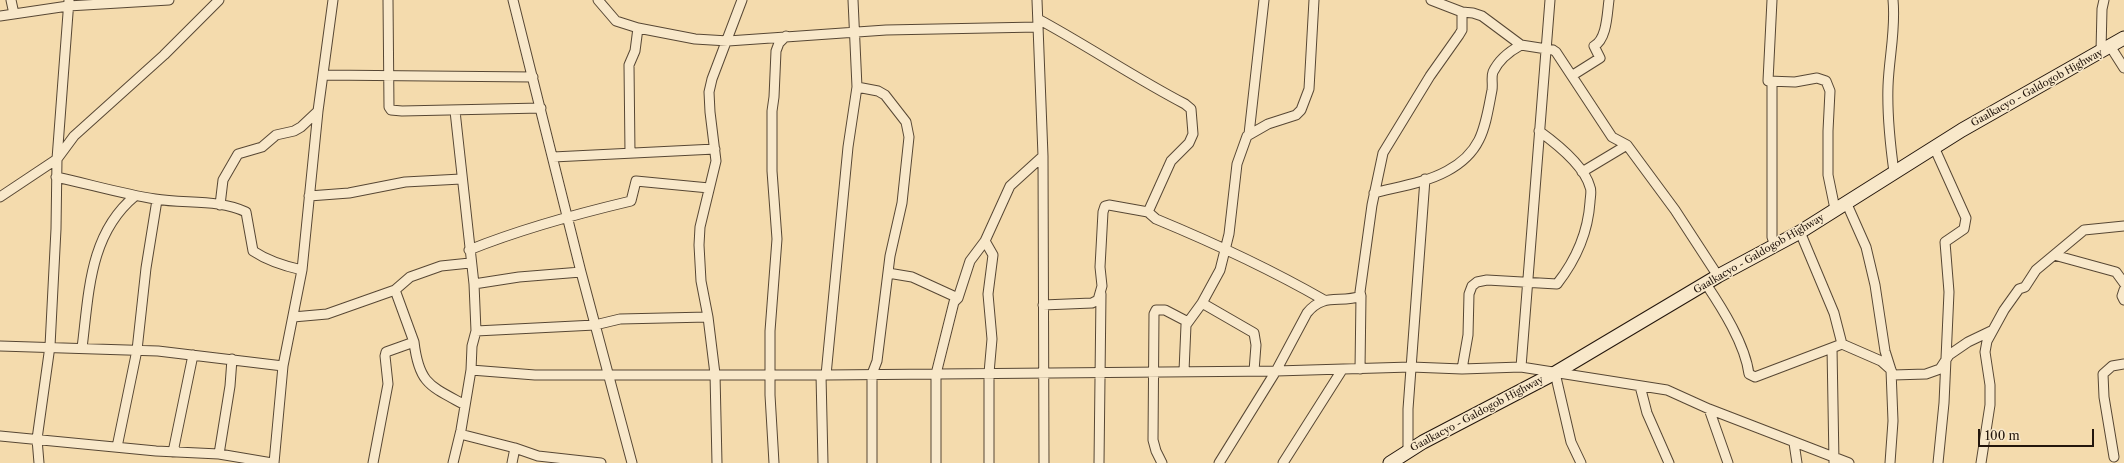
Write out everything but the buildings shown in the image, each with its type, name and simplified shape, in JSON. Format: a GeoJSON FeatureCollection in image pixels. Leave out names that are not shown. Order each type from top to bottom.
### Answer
{"type":"FeatureCollection","features":[{"type":"Feature","properties":{"kind":"street"},"geometry":{"type":"LineString","coordinates":[[11,0],[14,14]]}},
{"type":"Feature","properties":{"kind":"street"},"geometry":{"type":"LineString","coordinates":[[0,16],[68,3],[169,0]]}},
{"type":"Feature","properties":{"kind":"street"},"geometry":{"type":"LineString","coordinates":[[0,197],[57,159],[74,136],[164,55],[219,0]]}},
{"type":"Feature","properties":{"kind":"street"},"geometry":{"type":"LineString","coordinates":[[0,436],[117,448],[219,454],[273,463],[283,366],[302,270],[318,111],[333,0]]}},
{"type":"Feature","properties":{"kind":"street"},"geometry":{"type":"LineString","coordinates":[[388,0],[390,75],[389,107],[393,111],[455,111],[541,108]]}},
{"type":"Feature","properties":{"kind":"street"},"geometry":{"type":"LineString","coordinates":[[514,0],[581,272],[632,463]]}},
{"type":"Feature","properties":{"kind":"street"},"geometry":{"type":"LineString","coordinates":[[598,0],[616,21],[638,28],[695,39],[728,41],[886,30],[1038,23],[1072,38],[1141,81],[1185,104],[1191,109],[1193,134],[1189,142],[1171,162],[1148,212]]}},
{"type":"Feature","properties":{"kind":"street"},"geometry":{"type":"LineString","coordinates":[[717,463],[716,374],[708,317],[700,281],[699,245],[700,227],[714,173],[715,149],[709,92],[712,79],[728,41],[742,0]]}},
{"type":"Feature","properties":{"kind":"street"},"geometry":{"type":"LineString","coordinates":[[823,463],[824,375],[847,163],[857,87],[852,0]]}},
{"type":"Feature","properties":{"kind":"street"},"geometry":{"type":"LineString","coordinates":[[1037,0],[1043,156],[1044,463]]}},
{"type":"Feature","properties":{"kind":"street"},"geometry":{"type":"LineString","coordinates":[[1184,371],[1186,331],[1188,322],[1202,303],[1220,270],[1226,248],[1232,219],[1237,164],[1240,152],[1249,134],[1264,0]]}},
{"type":"Feature","properties":{"kind":"street"},"geometry":{"type":"LineString","coordinates":[[1249,134],[1268,124],[1296,115],[1301,110],[1309,88],[1314,0]]}},
{"type":"Feature","properties":{"kind":"street"},"geometry":{"type":"LineString","coordinates":[[1430,0],[1462,12],[1482,16],[1521,45],[1545,48],[1556,52],[1573,75],[1612,137],[1627,145],[1675,210],[1718,276]]}},
{"type":"Feature","properties":{"kind":"street"},"geometry":{"type":"LineString","coordinates":[[1521,366],[1550,0]]}},
{"type":"Feature","properties":{"kind":"street"},"geometry":{"type":"LineString","coordinates":[[1573,75],[1600,58],[1594,46],[1599,43],[1602,36],[1609,0]]}},
{"type":"Feature","properties":{"kind":"street"},"geometry":{"type":"LineString","coordinates":[[1772,0],[1768,54],[1768,81],[1795,82],[1817,78],[1826,81],[1830,91],[1828,175],[1835,209]]}},
{"type":"Feature","properties":{"kind":"street"},"geometry":{"type":"LineString","coordinates":[[1894,0],[1895,14],[1888,85],[1888,128],[1894,172]]}},
{"type":"Feature","properties":{"kind":"street"},"geometry":{"type":"LineString","coordinates":[[2104,0],[2102,9],[2106,49],[2124,68]]}},
{"type":"Feature","properties":{"kind":"street"},"geometry":{"type":"LineString","coordinates":[[39,463],[37,439],[50,346],[56,229],[56,177],[68,3]]}},
{"type":"Feature","properties":{"kind":"street"},"geometry":{"type":"LineString","coordinates":[[1360,369],[1360,292],[1379,167],[1386,147],[1430,76],[1462,30],[1462,12]]}},
{"type":"Feature","properties":{"kind":"street"},"geometry":{"type":"LineString","coordinates":[[630,153],[629,65],[635,51],[638,28]]}},
{"type":"Feature","properties":{"kind":"street"},"geometry":{"type":"LineString","coordinates":[[774,463],[770,395],[770,330],[777,239],[772,171],[772,111],[776,51],[778,43],[786,36]]}},
{"type":"Feature","properties":{"kind":"street","name":"Gaalkacyo - Galdogob Highway"},"geometry":{"type":"LineString","coordinates":[[1390,463],[1408,451],[1555,373],[1718,276],[1800,232],[1934,147],[2044,82],[2124,38]]}},
{"type":"Feature","properties":{"kind":"street"},"geometry":{"type":"LineString","coordinates":[[1374,193],[1425,179],[1447,171],[1467,156],[1481,139],[1487,120],[1492,86],[1492,73],[1508,52],[1521,45]]}},
{"type":"Feature","properties":{"kind":"street"},"geometry":{"type":"LineString","coordinates":[[324,75],[533,77]]}},
{"type":"Feature","properties":{"kind":"street"},"geometry":{"type":"LineString","coordinates":[[1772,81],[1772,237],[1775,246]]}},
{"type":"Feature","properties":{"kind":"street"},"geometry":{"type":"LineString","coordinates":[[857,87],[878,91],[885,96],[906,122],[908,128],[908,156],[902,203],[888,273],[877,361],[872,374],[872,463]]}},
{"type":"Feature","properties":{"kind":"street"},"geometry":{"type":"LineString","coordinates":[[220,205],[223,180],[238,154],[258,149],[276,135],[301,127],[318,111]]}},
{"type":"Feature","properties":{"kind":"street"},"geometry":{"type":"LineString","coordinates":[[453,463],[465,406],[471,370],[472,346],[476,331],[474,284],[470,263],[455,111]]}},
{"type":"Feature","properties":{"kind":"street"},"geometry":{"type":"LineString","coordinates":[[1462,369],[1468,335],[1469,294],[1472,286],[1476,282],[1487,280],[1527,281],[1557,284],[1566,273],[1585,235],[1590,212],[1591,188],[1582,172],[1563,149],[1539,131]]}},
{"type":"Feature","properties":{"kind":"street"},"geometry":{"type":"LineString","coordinates":[[1582,172],[1627,145]]}},
{"type":"Feature","properties":{"kind":"street"},"geometry":{"type":"LineString","coordinates":[[1934,147],[1966,218],[1964,229],[1945,242],[1950,292],[1938,463]]}},
{"type":"Feature","properties":{"kind":"street"},"geometry":{"type":"LineString","coordinates":[[553,158],[715,149]]}},
{"type":"Feature","properties":{"kind":"street"},"geometry":{"type":"LineString","coordinates":[[936,463],[936,374],[954,302],[958,298],[970,262],[985,241],[1010,186],[1043,156]]}},
{"type":"Feature","properties":{"kind":"street"},"geometry":{"type":"LineString","coordinates":[[56,177],[135,196],[157,200],[220,205],[246,212],[253,251],[261,257],[284,266],[302,270]]}},
{"type":"Feature","properties":{"kind":"street"},"geometry":{"type":"LineString","coordinates":[[309,196],[343,194],[405,182],[461,179]]}},
{"type":"Feature","properties":{"kind":"street"},"geometry":{"type":"LineString","coordinates":[[1408,451],[1408,409],[1425,179]]}},
{"type":"Feature","properties":{"kind":"street"},"geometry":{"type":"LineString","coordinates":[[469,250],[503,236],[567,216],[630,200],[636,181],[709,188]]}},
{"type":"Feature","properties":{"kind":"street"},"geometry":{"type":"LineString","coordinates":[[82,348],[89,291],[100,243],[114,218],[135,196]]}},
{"type":"Feature","properties":{"kind":"street"},"geometry":{"type":"LineString","coordinates":[[117,448],[137,350],[146,268],[157,200]]}},
{"type":"Feature","properties":{"kind":"street"},"geometry":{"type":"LineString","coordinates":[[1846,202],[1866,247],[1875,284],[1885,351],[1893,376],[1926,374],[1940,369],[1949,355],[1968,342],[1991,331]]}},
{"type":"Feature","properties":{"kind":"street"},"geometry":{"type":"LineString","coordinates":[[1099,463],[1101,372],[1100,268],[1103,212],[1106,206],[1109,205],[1148,212],[1156,219],[1226,248],[1291,281],[1324,300]]}},
{"type":"Feature","properties":{"kind":"street"},"geometry":{"type":"LineString","coordinates":[[1980,463],[1990,405],[1990,385],[1986,352],[1991,331],[2019,289],[2025,287],[2036,270],[2084,230],[2124,226]]}},
{"type":"Feature","properties":{"kind":"street"},"geometry":{"type":"LineString","coordinates":[[1800,232],[1834,313],[1842,344]]}},
{"type":"Feature","properties":{"kind":"street"},"geometry":{"type":"LineString","coordinates":[[985,241],[993,255],[988,294],[992,339],[989,373],[989,463]]}},
{"type":"Feature","properties":{"kind":"street"},"geometry":{"type":"LineString","coordinates":[[2054,255],[2116,272],[2124,283]]}},
{"type":"Feature","properties":{"kind":"street"},"geometry":{"type":"LineString","coordinates":[[293,317],[327,314],[395,290],[410,277],[441,266],[470,263]]}},
{"type":"Feature","properties":{"kind":"street"},"geometry":{"type":"LineString","coordinates":[[474,284],[519,277],[581,272]]}},
{"type":"Feature","properties":{"kind":"street"},"geometry":{"type":"LineString","coordinates":[[888,273],[912,277],[958,298]]}},
{"type":"Feature","properties":{"kind":"street"},"geometry":{"type":"LineString","coordinates":[[1706,284],[1721,306],[1748,362],[1749,374],[1755,377],[1842,344],[1881,361],[1891,370],[1893,421],[1890,463]]}},
{"type":"Feature","properties":{"kind":"street"},"geometry":{"type":"LineString","coordinates":[[395,290],[414,342],[416,358],[424,380],[465,406]]}},
{"type":"Feature","properties":{"kind":"street"},"geometry":{"type":"LineString","coordinates":[[2124,290],[2122,296],[2124,300]]}},
{"type":"Feature","properties":{"kind":"street"},"geometry":{"type":"LineString","coordinates":[[1044,306],[1092,303],[1098,300],[1101,294]]}},
{"type":"Feature","properties":{"kind":"street"},"geometry":{"type":"LineString","coordinates":[[1219,463],[1276,371],[1307,313],[1313,306],[1324,300],[1352,299],[1361,296]]}},
{"type":"Feature","properties":{"kind":"street"},"geometry":{"type":"LineString","coordinates":[[1202,303],[1254,333],[1256,345],[1254,371]]}},
{"type":"Feature","properties":{"kind":"street"},"geometry":{"type":"LineString","coordinates":[[1162,463],[1156,451],[1153,440],[1154,314],[1156,310],[1165,310],[1188,322]]}},
{"type":"Feature","properties":{"kind":"street"},"geometry":{"type":"LineString","coordinates":[[476,331],[595,325],[620,319],[708,317]]}},
{"type":"Feature","properties":{"kind":"street"},"geometry":{"type":"LineString","coordinates":[[374,463],[388,384],[385,356],[386,352],[414,342]]}},
{"type":"Feature","properties":{"kind":"street"},"geometry":{"type":"LineString","coordinates":[[0,346],[50,346],[137,350],[193,354],[283,366]]}},
{"type":"Feature","properties":{"kind":"street"},"geometry":{"type":"LineString","coordinates":[[1832,348],[1834,460]]}},
{"type":"Feature","properties":{"kind":"street"},"geometry":{"type":"LineString","coordinates":[[173,452],[193,354]]}},
{"type":"Feature","properties":{"kind":"street"},"geometry":{"type":"LineString","coordinates":[[219,454],[230,386],[232,359]]}},
{"type":"Feature","properties":{"kind":"street"},"geometry":{"type":"LineString","coordinates":[[2124,364],[2112,366],[2103,374],[2104,397],[2114,460],[2124,455]]}},
{"type":"Feature","properties":{"kind":"street"},"geometry":{"type":"LineString","coordinates":[[471,370],[536,375],[610,376],[716,374],[824,375],[1276,371],[1411,367],[1462,369],[1521,366],[1555,373],[1668,390],[1709,409],[1834,460],[1849,463]]}},
{"type":"Feature","properties":{"kind":"street"},"geometry":{"type":"LineString","coordinates":[[1284,463],[1342,370]]}},
{"type":"Feature","properties":{"kind":"street"},"geometry":{"type":"LineString","coordinates":[[1555,373],[1571,442],[1581,463]]}},
{"type":"Feature","properties":{"kind":"street"},"geometry":{"type":"LineString","coordinates":[[1640,386],[1647,412],[1669,463]]}},
{"type":"Feature","properties":{"kind":"street"},"geometry":{"type":"LineString","coordinates":[[1709,409],[1728,463]]}},
{"type":"Feature","properties":{"kind":"street"},"geometry":{"type":"LineString","coordinates":[[460,434],[515,448],[538,456],[564,461],[601,463]]}},
{"type":"Feature","properties":{"kind":"street"},"geometry":{"type":"LineString","coordinates":[[1794,443],[1797,463]]}},
{"type":"Feature","properties":{"kind":"street"},"geometry":{"type":"LineString","coordinates":[[512,463],[515,448]]}}]}
